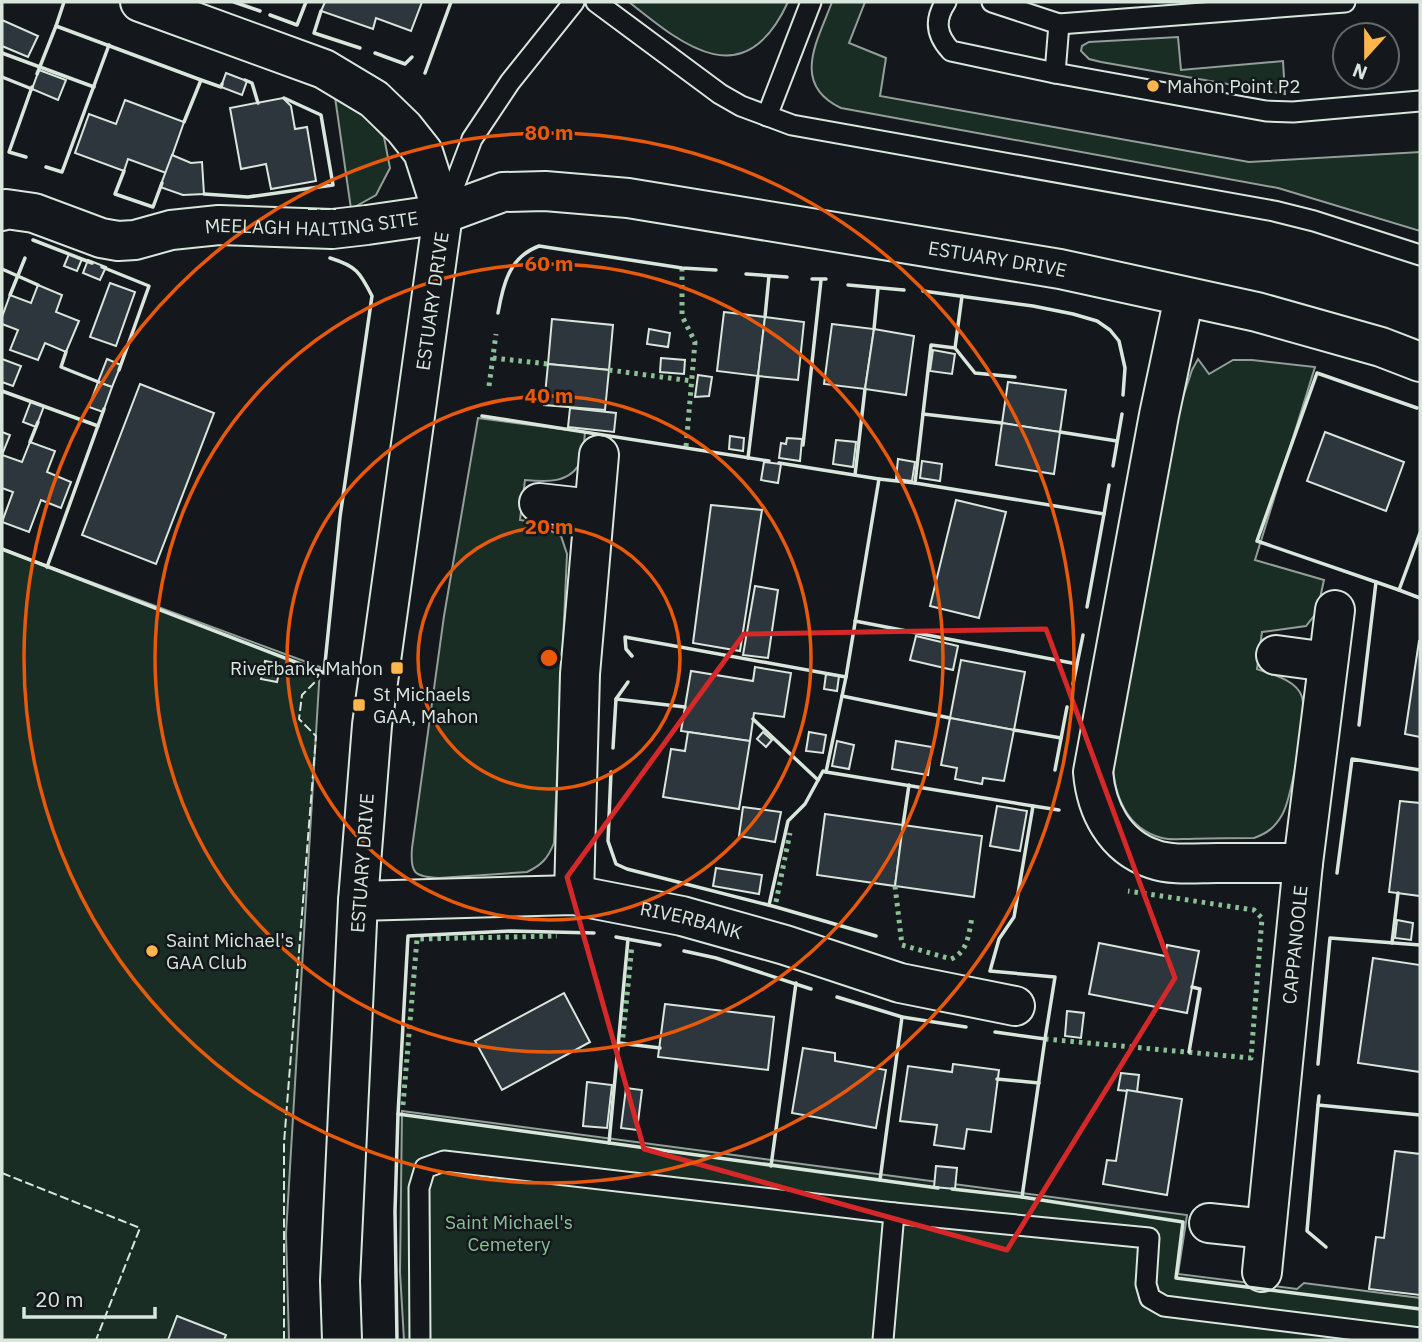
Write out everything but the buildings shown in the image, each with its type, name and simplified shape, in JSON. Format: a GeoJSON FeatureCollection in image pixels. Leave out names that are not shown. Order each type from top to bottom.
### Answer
{"type":"FeatureCollection","features":[{"type":"Feature","properties":{"kind":"street","name":"MEELAGH HALTING SITE"},"geometry":{"type":"LineString","coordinates":[[2,211],[6,209],[34,212],[101,238],[118,241],[135,240],[171,230],[219,225],[332,229],[443,214],[423,152],[404,128],[374,99],[324,69],[139,2]]}},
{"type":"Feature","properties":{"kind":"street","name":"ESTUARY DRIVE"},"geometry":{"type":"LineString","coordinates":[[342,1340],[340,1280],[358,901],[372,724],[443,214],[503,192],[545,191],[628,198],[1060,269],[1257,312],[1381,347],[1420,362]]}},
{"type":"Feature","properties":{"kind":"street"},"geometry":{"type":"LineString","coordinates":[[1184,297],[1154,440],[1093,772],[1095,795],[1109,825],[1127,845],[1153,860],[1180,863],[1303,863]]}},
{"type":"Feature","properties":{"kind":"street"},"geometry":{"type":"LineString","coordinates":[[574,895],[580,674],[599,455]]}},
{"type":"Feature","properties":{"kind":"street"},"geometry":{"type":"LineString","coordinates":[[539,503],[593,509]]}},
{"type":"Feature","properties":{"kind":"street","name":"CAPPANOOLE"},"geometry":{"type":"LineString","coordinates":[[1262,1272],[1303,863],[1335,610]]}},
{"type":"Feature","properties":{"kind":"street"},"geometry":{"type":"LineString","coordinates":[[1276,655],[1328,663]]}},
{"type":"Feature","properties":{"kind":"street","name":"RIVERBANK"},"geometry":{"type":"LineString","coordinates":[[358,901],[574,895],[676,915],[785,945],[900,983],[1015,1006]]}},
{"type":"Feature","properties":{"kind":"street"},"geometry":{"type":"LineString","coordinates":[[1209,1223],[1266,1229]]}},
{"type":"Feature","properties":{"kind":"lane"},"geometry":{"type":"LineString","coordinates":[[443,214],[472,139],[510,82],[574,2]]}},
{"type":"Feature","properties":{"kind":"lane"},"geometry":{"type":"LineString","coordinates":[[596,2],[720,94],[741,106],[792,125],[1274,211],[1420,255]]}},
{"type":"Feature","properties":{"kind":"lane"},"geometry":{"type":"LineString","coordinates":[[767,117],[811,2]]}},
{"type":"Feature","properties":{"kind":"lane"},"geometry":{"type":"LineString","coordinates":[[946,2],[937,23],[939,34],[951,51],[1055,73],[1266,111],[1293,112],[1420,100]]}},
{"type":"Feature","properties":{"kind":"lane"},"geometry":{"type":"LineString","coordinates":[[992,2],[1059,24],[1345,2]]}},
{"type":"Feature","properties":{"kind":"lane"},"geometry":{"type":"LineString","coordinates":[[1055,73],[1059,24]]}},
{"type":"Feature","properties":{"kind":"lane"},"geometry":{"type":"LineString","coordinates":[[420,1340],[419,1188],[425,1168],[444,1161],[894,1213],[1149,1238],[1146,1284],[1150,1298],[1164,1306],[1420,1338]]}},
{"type":"Feature","properties":{"kind":"lane"},"geometry":{"type":"LineString","coordinates":[[883,1340],[894,1213]]}},
{"type":"Feature","properties":{"kind":"highlighted area"},"geometry":{"type":"Polygon","coordinates":[[[1046,629],[1175,978],[1007,1250],[644,1149],[567,877],[744,634],[1046,629]]]}},
{"type":"Feature","properties":{"kind":"green space"},"geometry":{"type":"Polygon","coordinates":[[[629,2],[788,2],[771,31],[753,48],[734,55],[714,54],[693,47],[629,2]]]}},
{"type":"Feature","properties":{"kind":"green space"},"geometry":{"type":"Polygon","coordinates":[[[832,2],[865,2],[849,43],[886,58],[880,96],[1249,162],[1420,152],[1420,231],[1278,188],[841,108],[825,98],[816,87],[812,74],[815,46],[832,2]]]}},
{"type":"Feature","properties":{"kind":"green space"},"geometry":{"type":"Polygon","coordinates":[[[1178,37],[1181,70],[1283,61],[1285,94],[1101,62],[1089,59],[1081,51],[1082,46],[1089,42],[1178,37]]]}},
{"type":"Feature","properties":{"kind":"green space"},"geometry":{"type":"Polygon","coordinates":[[[335,97],[358,109],[384,137],[390,168],[376,195],[351,209],[335,97]]]}},
{"type":"Feature","properties":{"kind":"green space"},"geometry":{"type":"Polygon","coordinates":[[[1198,359],[1209,374],[1233,360],[1315,367],[1255,560],[1324,580],[1317,612],[1306,626],[1262,632],[1257,669],[1283,678],[1295,686],[1302,697],[1303,706],[1297,756],[1286,806],[1274,826],[1254,838],[1172,839],[1150,834],[1131,819],[1124,809],[1114,774],[1113,762],[1180,406],[1198,359]]]}},
{"type":"Feature","properties":{"kind":"green space"},"geometry":{"type":"Polygon","coordinates":[[[478,418],[585,432],[581,461],[571,474],[557,480],[525,480],[520,520],[533,522],[561,536],[567,554],[554,843],[544,860],[527,872],[439,878],[415,872],[412,848],[444,616],[478,418]]]}},
{"type":"Feature","properties":{"kind":"green space","name":"Saint Michael's GAA Club"},"geometry":{"type":"Polygon","coordinates":[[[2,549],[320,667],[286,1234],[289,1340],[2,1340],[2,549]]]}},
{"type":"Feature","properties":{"kind":"green space","name":"Saint Michael's Cemetery"},"geometry":{"type":"Polygon","coordinates":[[[402,1111],[1187,1215],[1178,1274],[1297,1289],[1304,1283],[1420,1298],[1420,1340],[404,1340],[400,1272],[402,1111]]]}},
{"type":"Feature","properties":{"kind":"hedge"},"geometry":{"type":"LineString","coordinates":[[682,268],[682,316],[695,342],[686,447]]}},
{"type":"Feature","properties":{"kind":"hedge"},"geometry":{"type":"LineString","coordinates":[[489,386],[496,334]]}},
{"type":"Feature","properties":{"kind":"hedge"},"geometry":{"type":"LineString","coordinates":[[493,358],[548,364]]}},
{"type":"Feature","properties":{"kind":"hedge"},"geometry":{"type":"LineString","coordinates":[[609,370],[692,381]]}},
{"type":"Feature","properties":{"kind":"hedge"},"geometry":{"type":"LineString","coordinates":[[776,902],[790,833]]}},
{"type":"Feature","properties":{"kind":"hedge"},"geometry":{"type":"LineString","coordinates":[[895,886],[902,945],[951,959],[964,947],[972,917]]}},
{"type":"Feature","properties":{"kind":"hedge"},"geometry":{"type":"LineString","coordinates":[[1045,1039],[1251,1058],[1262,918],[1254,910],[1128,891]]}},
{"type":"Feature","properties":{"kind":"hedge"},"geometry":{"type":"LineString","coordinates":[[403,1105],[417,939],[557,936]]}},
{"type":"Feature","properties":{"kind":"hedge"},"geometry":{"type":"LineString","coordinates":[[622,1046],[632,945]]}},
{"type":"Feature","properties":{"kind":"fence"},"geometry":{"type":"LineString","coordinates":[[308,209],[336,209]]}},
{"type":"Feature","properties":{"kind":"fence"},"geometry":{"type":"LineString","coordinates":[[284,1340],[284,1143],[316,736],[299,719],[302,695],[318,679]]}},
{"type":"Feature","properties":{"kind":"fence"},"geometry":{"type":"LineString","coordinates":[[2,1173],[140,1228],[96,1340]]}},
{"type":"Feature","properties":{"kind":"wall"},"geometry":{"type":"LineString","coordinates":[[56,26],[64,2]]}},
{"type":"Feature","properties":{"kind":"wall"},"geometry":{"type":"LineString","coordinates":[[234,2],[260,11]]}},
{"type":"Feature","properties":{"kind":"wall"},"geometry":{"type":"LineString","coordinates":[[270,15],[297,25],[306,2]]}},
{"type":"Feature","properties":{"kind":"wall"},"geometry":{"type":"LineString","coordinates":[[425,73],[451,2]]}},
{"type":"Feature","properties":{"kind":"wall"},"geometry":{"type":"LineString","coordinates":[[321,11],[314,33],[360,48]]}},
{"type":"Feature","properties":{"kind":"wall"},"geometry":{"type":"LineString","coordinates":[[37,74],[56,26],[221,87],[222,84]]}},
{"type":"Feature","properties":{"kind":"wall"},"geometry":{"type":"LineString","coordinates":[[46,167],[62,172],[109,45]]}},
{"type":"Feature","properties":{"kind":"wall"},"geometry":{"type":"LineString","coordinates":[[2,53],[94,87]]}},
{"type":"Feature","properties":{"kind":"wall"},"geometry":{"type":"LineString","coordinates":[[375,53],[405,64],[412,57]]}},
{"type":"Feature","properties":{"kind":"wall"},"geometry":{"type":"LineString","coordinates":[[2,77],[32,89]]}},
{"type":"Feature","properties":{"kind":"wall"},"geometry":{"type":"LineString","coordinates":[[184,122],[201,80]]}},
{"type":"Feature","properties":{"kind":"wall"},"geometry":{"type":"LineString","coordinates":[[245,80],[252,83],[258,103]]}},
{"type":"Feature","properties":{"kind":"wall"},"geometry":{"type":"LineString","coordinates":[[26,157],[9,152],[32,87]]}},
{"type":"Feature","properties":{"kind":"wall"},"geometry":{"type":"LineString","coordinates":[[204,194],[248,197],[333,185],[321,115],[284,98]]}},
{"type":"Feature","properties":{"kind":"wall"},"geometry":{"type":"LineString","coordinates":[[124,171],[115,194],[153,207],[162,183]]}},
{"type":"Feature","properties":{"kind":"wall"},"geometry":{"type":"LineString","coordinates":[[33,240],[92,263]]}},
{"type":"Feature","properties":{"kind":"wall"},"geometry":{"type":"LineString","coordinates":[[498,313],[509,273],[521,257],[539,246],[682,268],[716,270]]}},
{"type":"Feature","properties":{"kind":"wall"},"geometry":{"type":"LineString","coordinates":[[10,295],[25,258]]}},
{"type":"Feature","properties":{"kind":"wall"},"geometry":{"type":"LineString","coordinates":[[2,549],[324,673],[340,517],[372,296],[356,271],[330,258]]}},
{"type":"Feature","properties":{"kind":"wall"},"geometry":{"type":"LineString","coordinates":[[102,267],[149,286],[119,370]]}},
{"type":"Feature","properties":{"kind":"wall"},"geometry":{"type":"LineString","coordinates":[[2,269],[38,285]]}},
{"type":"Feature","properties":{"kind":"wall"},"geometry":{"type":"LineString","coordinates":[[746,274],[787,277]]}},
{"type":"Feature","properties":{"kind":"wall"},"geometry":{"type":"LineString","coordinates":[[765,317],[769,276]]}},
{"type":"Feature","properties":{"kind":"wall"},"geometry":{"type":"LineString","coordinates":[[812,279],[826,279]]}},
{"type":"Feature","properties":{"kind":"wall"},"geometry":{"type":"LineString","coordinates":[[803,445],[821,280]]}},
{"type":"Feature","properties":{"kind":"wall"},"geometry":{"type":"LineString","coordinates":[[848,285],[904,290]]}},
{"type":"Feature","properties":{"kind":"wall"},"geometry":{"type":"LineString","coordinates":[[874,329],[878,288]]}},
{"type":"Feature","properties":{"kind":"wall"},"geometry":{"type":"LineString","coordinates":[[923,291],[1033,306],[1097,321],[1119,341],[1125,368],[1123,395]]}},
{"type":"Feature","properties":{"kind":"wall"},"geometry":{"type":"LineString","coordinates":[[962,296],[955,348],[931,345],[915,483],[1104,514],[1109,485]]}},
{"type":"Feature","properties":{"kind":"wall"},"geometry":{"type":"LineString","coordinates":[[955,348],[975,373],[1015,377]]}},
{"type":"Feature","properties":{"kind":"wall"},"geometry":{"type":"LineString","coordinates":[[66,352],[61,367],[101,383]]}},
{"type":"Feature","properties":{"kind":"wall"},"geometry":{"type":"LineString","coordinates":[[1376,582],[1257,541],[1317,373],[1417,408]]}},
{"type":"Feature","properties":{"kind":"wall"},"geometry":{"type":"LineString","coordinates":[[748,458],[758,376]]}},
{"type":"Feature","properties":{"kind":"wall"},"geometry":{"type":"LineString","coordinates":[[855,475],[865,389]]}},
{"type":"Feature","properties":{"kind":"wall"},"geometry":{"type":"LineString","coordinates":[[2,391],[98,426]]}},
{"type":"Feature","properties":{"kind":"wall"},"geometry":{"type":"LineString","coordinates":[[47,567],[104,409]]}},
{"type":"Feature","properties":{"kind":"wall"},"geometry":{"type":"LineString","coordinates":[[923,414],[1002,423]]}},
{"type":"Feature","properties":{"kind":"wall"},"geometry":{"type":"LineString","coordinates":[[1113,466],[1122,414]]}},
{"type":"Feature","properties":{"kind":"wall"},"geometry":{"type":"LineString","coordinates":[[482,416],[769,461]]}},
{"type":"Feature","properties":{"kind":"wall"},"geometry":{"type":"LineString","coordinates":[[30,442],[38,422]]}},
{"type":"Feature","properties":{"kind":"wall"},"geometry":{"type":"LineString","coordinates":[[1060,432],[1117,441]]}},
{"type":"Feature","properties":{"kind":"wall"},"geometry":{"type":"LineString","coordinates":[[769,905],[788,821],[805,804],[823,771],[826,772],[846,677],[879,479],[779,463]]}},
{"type":"Feature","properties":{"kind":"wall"},"geometry":{"type":"LineString","coordinates":[[879,479],[915,483]]}},
{"type":"Feature","properties":{"kind":"wall"},"geometry":{"type":"LineString","coordinates":[[1087,607],[1104,514]]}},
{"type":"Feature","properties":{"kind":"wall"},"geometry":{"type":"LineString","coordinates":[[1420,533],[1399,590],[1420,598]]}},
{"type":"Feature","properties":{"kind":"wall"},"geometry":{"type":"LineString","coordinates":[[1359,725],[1376,582],[1399,590]]}},
{"type":"Feature","properties":{"kind":"wall"},"geometry":{"type":"LineString","coordinates":[[855,621],[1077,664]]}},
{"type":"Feature","properties":{"kind":"wall"},"geometry":{"type":"LineString","coordinates":[[1073,684],[1083,635]]}},
{"type":"Feature","properties":{"kind":"wall"},"geometry":{"type":"LineString","coordinates":[[632,656],[626,649],[625,637],[846,677]]}},
{"type":"Feature","properties":{"kind":"wall"},"geometry":{"type":"LineString","coordinates":[[616,699],[628,682]]}},
{"type":"Feature","properties":{"kind":"wall"},"geometry":{"type":"LineString","coordinates":[[842,696],[950,718]]}},
{"type":"Feature","properties":{"kind":"wall"},"geometry":{"type":"LineString","coordinates":[[613,748],[616,699],[685,707]]}},
{"type":"Feature","properties":{"kind":"wall"},"geometry":{"type":"LineString","coordinates":[[1055,770],[1067,707]]}},
{"type":"Feature","properties":{"kind":"wall"},"geometry":{"type":"LineString","coordinates":[[753,719],[818,780]]}},
{"type":"Feature","properties":{"kind":"wall"},"geometry":{"type":"LineString","coordinates":[[1014,730],[1061,738]]}},
{"type":"Feature","properties":{"kind":"wall"},"geometry":{"type":"LineString","coordinates":[[1337,873],[1352,759],[1420,770]]}},
{"type":"Feature","properties":{"kind":"wall"},"geometry":{"type":"LineString","coordinates":[[611,772],[608,841],[616,864],[876,936]]}},
{"type":"Feature","properties":{"kind":"wall"},"geometry":{"type":"LineString","coordinates":[[826,772],[1033,806],[1014,917],[999,939],[990,971],[1055,977],[1045,1039]]}},
{"type":"Feature","properties":{"kind":"wall"},"geometry":{"type":"LineString","coordinates":[[903,825],[909,785]]}},
{"type":"Feature","properties":{"kind":"wall"},"geometry":{"type":"LineString","coordinates":[[1033,806],[1059,810]]}},
{"type":"Feature","properties":{"kind":"wall"},"geometry":{"type":"LineString","coordinates":[[1392,943],[1398,893]]}},
{"type":"Feature","properties":{"kind":"wall"},"geometry":{"type":"LineString","coordinates":[[398,1114],[408,936],[511,931],[594,933]]}},
{"type":"Feature","properties":{"kind":"wall"},"geometry":{"type":"LineString","coordinates":[[616,937],[660,945]]}},
{"type":"Feature","properties":{"kind":"wall"},"geometry":{"type":"LineString","coordinates":[[1318,1064],[1330,938],[1420,945]]}},
{"type":"Feature","properties":{"kind":"wall"},"geometry":{"type":"LineString","coordinates":[[609,1143],[628,939]]}},
{"type":"Feature","properties":{"kind":"wall"},"geometry":{"type":"LineString","coordinates":[[684,951],[716,958],[811,989]]}},
{"type":"Feature","properties":{"kind":"wall"},"geometry":{"type":"LineString","coordinates":[[771,1166],[796,983]]}},
{"type":"Feature","properties":{"kind":"wall"},"geometry":{"type":"LineString","coordinates":[[1189,1052],[1200,989],[1192,987]]}},
{"type":"Feature","properties":{"kind":"wall"},"geometry":{"type":"LineString","coordinates":[[837,997],[902,1017],[966,1027]]}},
{"type":"Feature","properties":{"kind":"wall"},"geometry":{"type":"LineString","coordinates":[[880,1180],[902,1017]]}},
{"type":"Feature","properties":{"kind":"wall"},"geometry":{"type":"LineString","coordinates":[[995,1032],[1045,1039],[1022,1197]]}},
{"type":"Feature","properties":{"kind":"wall"},"geometry":{"type":"LineString","coordinates":[[619,1043],[660,1048]]}},
{"type":"Feature","properties":{"kind":"wall"},"geometry":{"type":"LineString","coordinates":[[997,1079],[1039,1083]]}},
{"type":"Feature","properties":{"kind":"wall"},"geometry":{"type":"LineString","coordinates":[[1319,1096],[1318,1105],[1420,1115]]}},
{"type":"Feature","properties":{"kind":"wall"},"geometry":{"type":"LineString","coordinates":[[1318,1105],[1307,1231],[1326,1247]]}},
{"type":"Feature","properties":{"kind":"wall"},"geometry":{"type":"LineString","coordinates":[[397,1340],[395,1211],[398,1114],[938,1188]]}},
{"type":"Feature","properties":{"kind":"wall"},"geometry":{"type":"LineString","coordinates":[[952,1189],[1183,1222],[1176,1278],[1420,1309]]}},
{"type":"Feature","properties":{"kind":"place","name":"Mahon Point P2"},"geometry":{"type":"Point","coordinates":[1153,86]}},
{"type":"Feature","properties":{"kind":"place","name":"Riverbank, Mahon"},"geometry":{"type":"Point","coordinates":[397,668]}},
{"type":"Feature","properties":{"kind":"place","name":"St Michaels GAA, Mahon"},"geometry":{"type":"Point","coordinates":[359,705]}},
{"type":"Feature","properties":{"kind":"place","name":"Saint Michael's GAA Club"},"geometry":{"type":"Point","coordinates":[152,951]}}]}
